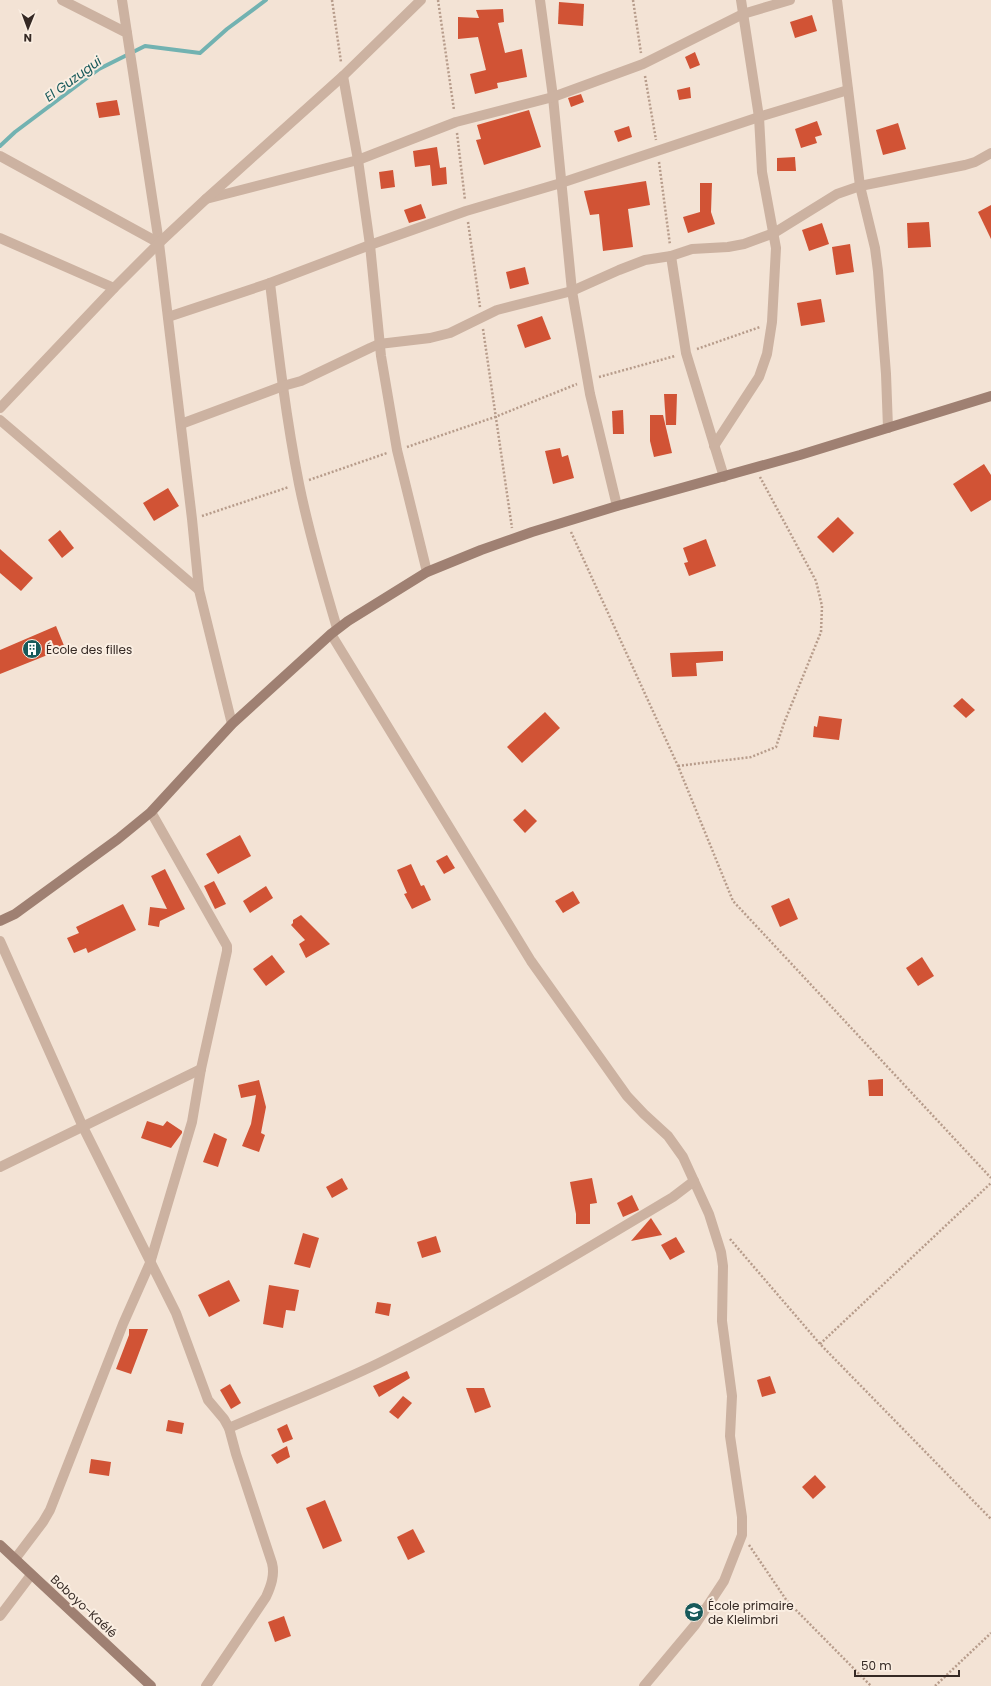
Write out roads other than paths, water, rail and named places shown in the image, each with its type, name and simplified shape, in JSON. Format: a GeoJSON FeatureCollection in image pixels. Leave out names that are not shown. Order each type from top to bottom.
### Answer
{"type":"FeatureCollection","features":[{"type":"Feature","properties":{"kind":"street"},"geometry":{"type":"LineString","coordinates":[[62,0],[127,33]]}},
{"type":"Feature","properties":{"kind":"street"},"geometry":{"type":"LineString","coordinates":[[122,0],[159,243],[199,590],[232,724]]}},
{"type":"Feature","properties":{"kind":"street"},"geometry":{"type":"LineString","coordinates":[[0,408],[159,243],[342,76],[421,0]]}},
{"type":"Feature","properties":{"kind":"street"},"geometry":{"type":"LineString","coordinates":[[540,0],[553,97],[572,291],[587,380],[617,506]]}},
{"type":"Feature","properties":{"kind":"street"},"geometry":{"type":"LineString","coordinates":[[714,446],[759,377],[767,354],[772,322],[776,248],[762,172],[759,117],[741,0]]}},
{"type":"Feature","properties":{"kind":"street"},"geometry":{"type":"LineString","coordinates":[[206,199],[358,160],[456,122],[553,97],[643,64],[743,14],[790,0]]}},
{"type":"Feature","properties":{"kind":"street"},"geometry":{"type":"LineString","coordinates":[[837,0],[860,186],[875,248],[878,271],[886,374],[888,428]]}},
{"type":"Feature","properties":{"kind":"street"},"geometry":{"type":"LineString","coordinates":[[342,76],[358,160],[370,245],[379,344],[397,450],[427,572]]}},
{"type":"Feature","properties":{"kind":"street"},"geometry":{"type":"LineString","coordinates":[[168,316],[270,283],[466,211],[561,183],[759,117],[848,90]]}},
{"type":"Feature","properties":{"kind":"street"},"geometry":{"type":"LineString","coordinates":[[181,424],[301,380],[379,344],[430,338],[450,332],[497,310],[572,291],[634,264],[671,256],[692,249],[728,247],[744,244],[774,233],[837,194],[860,186],[957,167],[975,162],[991,153]]}},
{"type":"Feature","properties":{"kind":"street"},"geometry":{"type":"LineString","coordinates":[[0,156],[159,243]]}},
{"type":"Feature","properties":{"kind":"street"},"geometry":{"type":"LineString","coordinates":[[0,238],[114,288]]}},
{"type":"Feature","properties":{"kind":"street"},"geometry":{"type":"LineString","coordinates":[[671,256],[686,353],[724,477]]}},
{"type":"Feature","properties":{"kind":"street"},"geometry":{"type":"LineString","coordinates":[[270,283],[283,386],[299,483],[334,631],[531,961],[627,1096],[676,1144],[709,1214],[721,1252],[723,1266],[722,1321],[732,1396],[730,1436],[742,1517],[742,1535],[724,1581],[713,1598],[695,1625],[644,1686]]}},
{"type":"Feature","properties":{"kind":"street"},"geometry":{"type":"LineString","coordinates":[[0,921],[15,914],[113,843],[151,812],[232,724],[334,631],[427,572],[513,539],[617,506],[756,468],[991,396]]}},
{"type":"Feature","properties":{"kind":"street"},"geometry":{"type":"LineString","coordinates":[[0,420],[199,590]]}},
{"type":"Feature","properties":{"kind":"street"},"geometry":{"type":"LineString","coordinates":[[15,1559],[43,1522],[50,1510],[123,1324],[150,1263],[192,1122],[201,1070],[227,946],[151,812]]}},
{"type":"Feature","properties":{"kind":"street"},"geometry":{"type":"LineString","coordinates":[[0,941],[83,1127],[176,1313],[208,1400],[224,1418],[229,1428],[274,1570],[271,1585],[266,1597],[206,1686]]}},
{"type":"Feature","properties":{"kind":"street"},"geometry":{"type":"LineString","coordinates":[[0,1168],[201,1070]]}},
{"type":"Feature","properties":{"kind":"street"},"geometry":{"type":"LineString","coordinates":[[229,1428],[356,1374],[477,1313],[668,1200],[694,1181]]}},
{"type":"Feature","properties":{"kind":"street","name":"Boboyo-Kaélé"},"geometry":{"type":"LineString","coordinates":[[0,1545],[151,1686]]}},
{"type":"Feature","properties":{"kind":"street"},"geometry":{"type":"LineString","coordinates":[[0,1616],[31,1575]]}},
{"type":"Feature","properties":{"kind":"waterway","name":"El Guzugui"},"geometry":{"type":"LineString","coordinates":[[0,146],[15,132],[99,69],[145,46],[200,53],[227,29],[266,0]]}},
{"type":"Feature","properties":{"kind":"place","name":"École des filles"},"geometry":{"type":"Point","coordinates":[32,649]}},
{"type":"Feature","properties":{"kind":"place","name":"École primaire de Klelimbri"},"geometry":{"type":"Point","coordinates":[694,1612]}}]}
